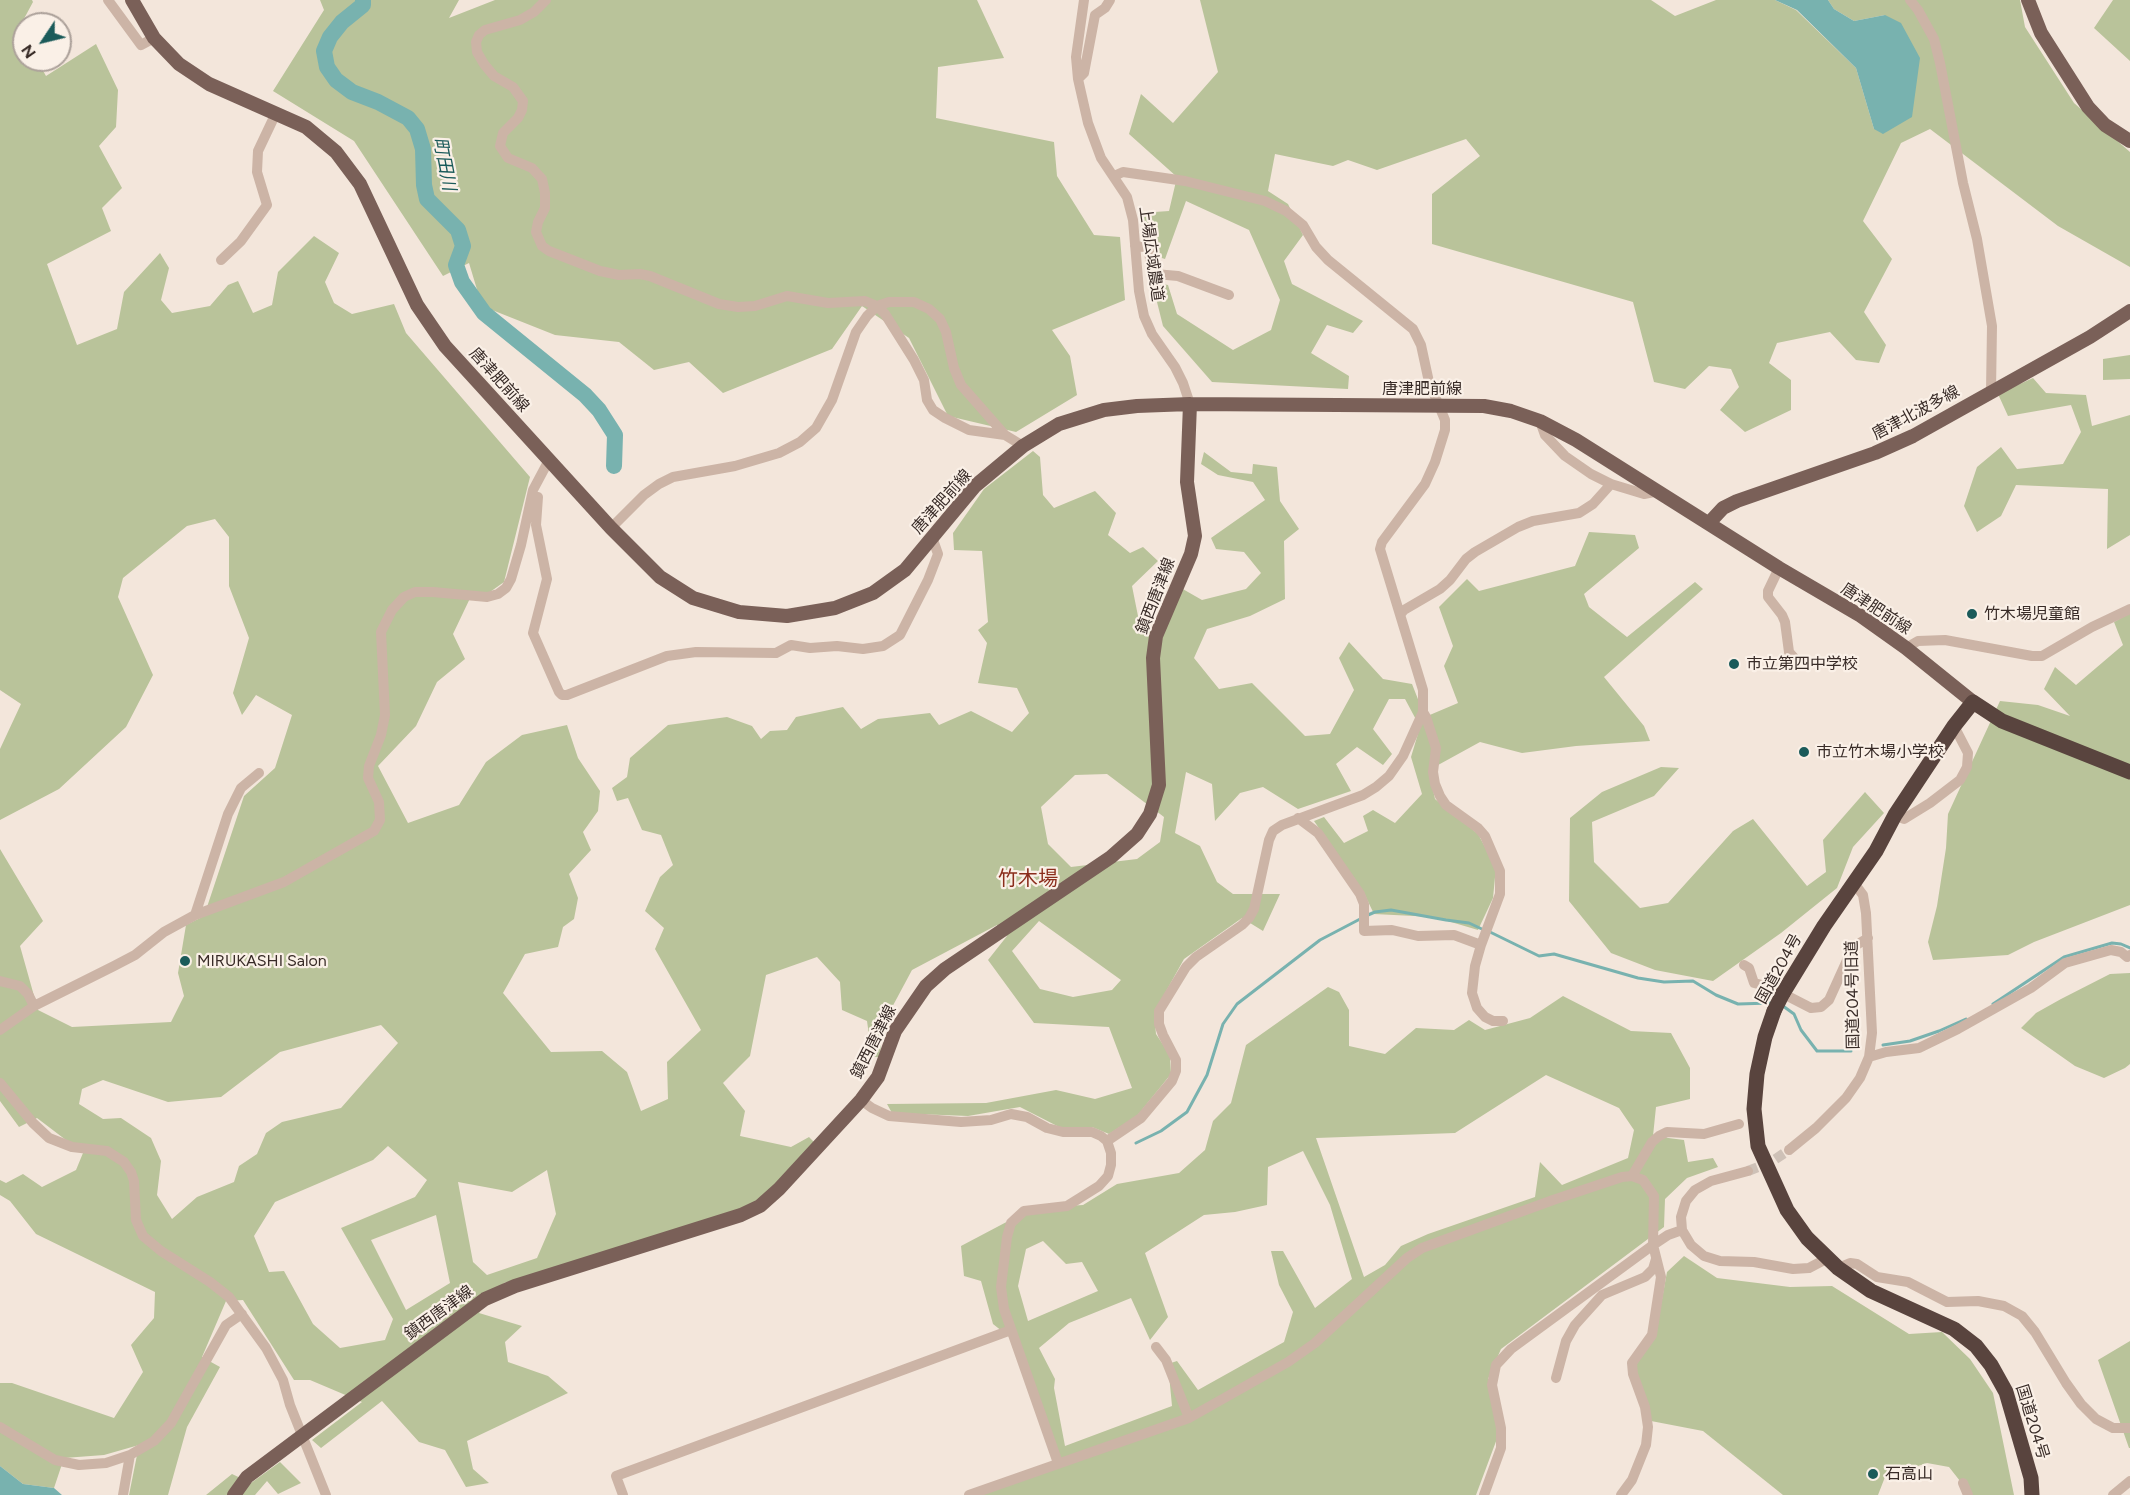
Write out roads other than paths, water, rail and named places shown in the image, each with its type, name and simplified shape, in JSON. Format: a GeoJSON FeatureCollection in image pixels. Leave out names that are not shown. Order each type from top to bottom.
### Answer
{"type":"FeatureCollection","features":[{"type":"Feature","properties":{"kind":"highway","name":"国道204号"},"geometry":{"type":"LineString","coordinates":[[1973,702],[1953,726],[1895,815],[1876,851],[1824,926],[1783,993],[1774,1011],[1766,1037],[1757,1074],[1754,1108],[1758,1146],[1788,1210],[1807,1238],[1832,1263],[1871,1291],[1954,1329],[1976,1346],[1991,1365],[2006,1392],[2031,1478],[2032,1495]]}},
{"type":"Feature","properties":{"kind":"highway"},"geometry":{"type":"LineString","coordinates":[[1973,702],[2002,721],[2130,772]]}},
{"type":"Feature","properties":{"kind":"main road","name":"唐津肥前線"},"geometry":{"type":"LineString","coordinates":[[132,0],[154,38],[179,64],[209,84],[306,127],[336,152],[360,184],[417,305],[445,346],[611,528],[660,577],[693,598],[739,612],[787,616],[835,608],[873,592],[905,570],[975,486],[1023,446],[1059,424],[1104,410],[1137,406],[1190,405],[1484,406],[1511,411],[1540,421],[1576,440],[1779,568],[1861,616],[1906,648],[1973,702]]}},
{"type":"Feature","properties":{"kind":"main road"},"geometry":{"type":"LineString","coordinates":[[2028,0],[2041,33],[2088,107],[2105,125],[2130,141]]}},
{"type":"Feature","properties":{"kind":"main road","name":"唐津北波多線"},"geometry":{"type":"LineString","coordinates":[[1709,522],[1723,508],[1737,501],[1875,453],[1913,436],[2090,337],[2130,311]]}},
{"type":"Feature","properties":{"kind":"main road","name":"鎮西唐津線"},"geometry":{"type":"LineString","coordinates":[[234,1495],[247,1478],[302,1435],[485,1299],[515,1286],[741,1215],[760,1206],[779,1189],[861,1100],[878,1077],[895,1031],[926,987],[945,969],[1110,857],[1137,834],[1150,814],[1159,785],[1153,658],[1156,636],[1191,554],[1195,536],[1187,482],[1190,405]]}},
{"type":"Feature","properties":{"kind":"street"},"geometry":{"type":"LineString","coordinates":[[108,0],[141,45],[154,38]]}},
{"type":"Feature","properties":{"kind":"street"},"geometry":{"type":"LineString","coordinates":[[546,0],[534,12],[520,20],[485,30],[476,42],[477,52],[484,64],[494,76],[513,87],[523,101],[518,118],[502,133],[500,146],[508,158],[532,168],[542,179],[546,193],[545,208],[536,232],[542,246],[549,251],[600,271],[619,275],[650,276],[719,304],[738,307],[754,306],[787,296],[828,303],[865,301],[877,306],[885,314],[915,360],[924,380],[927,400],[933,410],[969,430],[1005,435]]}},
{"type":"Feature","properties":{"kind":"street","name":"上場広域農道"},"geometry":{"type":"LineString","coordinates":[[1084,0],[1076,57],[1078,79],[1094,142],[1101,158],[1127,197],[1133,220],[1139,291],[1144,316],[1152,334],[1175,367],[1190,405]]}},
{"type":"Feature","properties":{"kind":"street"},"geometry":{"type":"LineString","coordinates":[[1078,79],[1084,73],[1095,15],[1105,8],[1110,0]]}},
{"type":"Feature","properties":{"kind":"street"},"geometry":{"type":"LineString","coordinates":[[1910,0],[1918,10],[1936,47],[1962,183],[1977,239],[1992,326],[1991,391]]}},
{"type":"Feature","properties":{"kind":"street"},"geometry":{"type":"LineString","coordinates":[[221,260],[241,241],[267,205],[257,172],[258,151],[276,113]]}},
{"type":"Feature","properties":{"kind":"street"},"geometry":{"type":"LineString","coordinates":[[1107,1142],[1141,1118],[1172,1081],[1176,1071],[1176,1060],[1161,1029],[1160,1011],[1186,967],[1196,957],[1250,918],[1273,831],[1298,818],[1363,795],[1376,787],[1395,768],[1423,712],[1423,690],[1380,549],[1382,542],[1425,484],[1445,430],[1445,420],[1429,382],[1421,345],[1413,329],[1328,260],[1303,225],[1286,211],[1265,201],[1185,181],[1123,172],[1114,176]]}},
{"type":"Feature","properties":{"kind":"street"},"geometry":{"type":"LineString","coordinates":[[1135,246],[1149,250],[1151,268],[1155,273],[1178,276],[1229,295]]}},
{"type":"Feature","properties":{"kind":"street"},"geometry":{"type":"LineString","coordinates":[[611,528],[644,495],[673,477],[735,466],[779,453],[800,442],[816,428],[832,400],[856,333],[877,306],[889,302],[914,302],[929,309],[940,319],[946,332],[954,368],[962,385],[1005,435],[1023,446]]}},
{"type":"Feature","properties":{"kind":"street"},"geometry":{"type":"LineString","coordinates":[[1540,421],[1545,435],[1565,456],[1592,474],[1611,484],[1644,494],[1659,491]]}},
{"type":"Feature","properties":{"kind":"street"},"geometry":{"type":"LineString","coordinates":[[0,1030],[34,1006],[125,960],[164,932],[195,915],[284,882],[374,831],[380,820],[379,802],[368,778],[369,766],[386,715],[381,632],[392,610],[404,597],[415,592],[487,597],[498,594],[506,588],[521,546],[533,490],[549,460]]}},
{"type":"Feature","properties":{"kind":"street"},"geometry":{"type":"LineString","coordinates":[[541,473],[536,525],[547,579],[533,633],[558,692],[562,695],[667,656],[696,652],[776,653],[791,645],[810,648],[837,646],[863,649],[883,646],[900,635],[928,580],[938,554],[932,537]]}},
{"type":"Feature","properties":{"kind":"street"},"geometry":{"type":"LineString","coordinates":[[1401,615],[1404,610],[1440,589],[1466,559],[1498,537],[1533,521],[1579,513],[1593,504],[1611,484]]}},
{"type":"Feature","properties":{"kind":"street"},"geometry":{"type":"LineString","coordinates":[[1779,568],[1768,591],[1768,597],[1785,622],[1789,652],[1797,661]]}},
{"type":"Feature","properties":{"kind":"street"},"geometry":{"type":"LineString","coordinates":[[1906,648],[1918,641],[1945,640],[2032,657],[2042,656],[2092,627],[2130,609]]}},
{"type":"Feature","properties":{"kind":"street"},"geometry":{"type":"LineString","coordinates":[[1423,712],[1436,748],[1433,772],[1440,796],[1446,805],[1478,828],[1485,836],[1500,871],[1500,894],[1475,966],[1472,993],[1477,1008],[1485,1017],[1503,1022]]}},
{"type":"Feature","properties":{"kind":"street"},"geometry":{"type":"LineString","coordinates":[[1895,815],[1904,819],[1960,780],[1967,768],[1968,753],[1953,726]]}},
{"type":"Feature","properties":{"kind":"street"},"geometry":{"type":"LineString","coordinates":[[195,915],[228,814],[241,788],[259,773]]}},
{"type":"Feature","properties":{"kind":"street"},"geometry":{"type":"LineString","coordinates":[[1298,818],[1318,833],[1360,894],[1364,904],[1364,931],[1392,930],[1418,936],[1454,935],[1482,942]]}},
{"type":"Feature","properties":{"kind":"street","name":"国道204号旧道"},"geometry":{"type":"LineString","coordinates":[[1789,1150],[1816,1128],[1846,1098],[1860,1078],[1869,1057],[1872,1033],[1866,913],[1863,895],[1854,883]]}},
{"type":"Feature","properties":{"kind":"street"},"geometry":{"type":"LineString","coordinates":[[1744,965],[1749,968],[1754,983],[1770,987],[1811,1008],[1821,1007],[1829,1000],[1853,947],[1868,938]]}},
{"type":"Feature","properties":{"kind":"street"},"geometry":{"type":"LineString","coordinates":[[1869,1057],[1886,1052],[1920,1048],[2031,988],[2065,963],[2111,950],[2121,952],[2127,957],[2130,955]]}},
{"type":"Feature","properties":{"kind":"street"},"geometry":{"type":"LineString","coordinates":[[0,981],[20,986],[28,994],[34,1006]]}},
{"type":"Feature","properties":{"kind":"street"},"geometry":{"type":"LineString","coordinates":[[0,1083],[33,1123],[50,1138],[72,1147],[107,1151],[124,1162],[134,1181],[136,1220],[143,1236],[161,1251],[229,1297],[266,1348],[284,1380],[302,1435],[326,1495]]}},
{"type":"Feature","properties":{"kind":"street"},"geometry":{"type":"LineString","coordinates":[[861,1100],[889,1116],[951,1121],[991,1120],[1011,1114],[1027,1117],[1047,1128],[1063,1132],[1092,1132],[1107,1142],[1111,1153],[1111,1165],[1108,1176],[1099,1186],[1067,1206],[1024,1211],[1011,1223],[1007,1237],[1001,1287],[1004,1309],[1058,1463]]}},
{"type":"Feature","properties":{"kind":"street"},"geometry":{"type":"LineString","coordinates":[[1632,1176],[1652,1142],[1667,1132],[1704,1134],[1739,1124]]}},
{"type":"Feature","properties":{"kind":"street"},"geometry":{"type":"LineString","coordinates":[[1748,1172],[1711,1181],[1695,1190],[1686,1202],[1681,1217],[1682,1230],[1690,1245],[1704,1256],[1720,1261],[1754,1262],[1793,1269],[1832,1263],[1857,1264],[1877,1276],[1908,1282],[1947,1302],[1978,1300],[2004,1306],[2022,1316],[2035,1332],[2081,1404],[2096,1419],[2113,1428],[2130,1428]]}},
{"type":"Feature","properties":{"kind":"street"},"geometry":{"type":"LineString","coordinates":[[969,1495],[1189,1418],[1306,1350],[1407,1258],[1422,1248],[1553,1200],[1622,1177],[1632,1176],[1643,1180],[1654,1196],[1655,1208],[1651,1230],[1661,1276],[1652,1335],[1632,1363],[1633,1374],[1645,1407],[1648,1427],[1646,1445],[1632,1480],[1621,1495]]}},
{"type":"Feature","properties":{"kind":"street"},"geometry":{"type":"LineString","coordinates":[[1484,1495],[1501,1448],[1501,1428],[1492,1386],[1496,1365],[1511,1349],[1653,1245],[1668,1235],[1682,1230]]}},
{"type":"Feature","properties":{"kind":"street"},"geometry":{"type":"LineString","coordinates":[[1556,1378],[1566,1341],[1575,1325],[1602,1295],[1645,1277],[1653,1269],[1656,1259]]}},
{"type":"Feature","properties":{"kind":"street"},"geometry":{"type":"LineString","coordinates":[[0,1427],[56,1460],[79,1465],[106,1463],[130,1455],[154,1441],[171,1423],[226,1325],[242,1314]]}},
{"type":"Feature","properties":{"kind":"street"},"geometry":{"type":"LineString","coordinates":[[623,1495],[616,1476],[1011,1330]]}},
{"type":"Feature","properties":{"kind":"street"},"geometry":{"type":"LineString","coordinates":[[1156,1347],[1166,1360],[1189,1418]]}},
{"type":"Feature","properties":{"kind":"street"},"geometry":{"type":"LineString","coordinates":[[123,1495],[130,1455]]}},
{"type":"Feature","properties":{"kind":"street"},"geometry":{"type":"LineString","coordinates":[[2113,1495],[2130,1481]]}},
{"type":"Feature","properties":{"kind":"street"},"geometry":{"type":"LineString","coordinates":[[1963,1483],[1968,1495]]}},
{"type":"Feature","properties":{"kind":"water"},"geometry":{"type":"Polygon","coordinates":[[[1775,0],[1828,0],[1834,9],[1854,21],[1885,15],[1901,23],[1920,58],[1912,117],[1883,134],[1874,129],[1856,68],[1797,10],[1775,0]]]}},
{"type":"Feature","properties":{"kind":"water"},"geometry":{"type":"Polygon","coordinates":[[[0,1466],[23,1484],[54,1488],[62,1495],[0,1495],[0,1466]]]}},
{"type":"Feature","properties":{"kind":"waterway","name":"町田川"},"geometry":{"type":"LineString","coordinates":[[363,0],[363,5],[342,22],[330,37],[324,51],[327,67],[336,80],[352,92],[378,102],[408,118],[417,129],[423,149],[424,185],[427,199],[458,230],[463,246],[456,265],[462,282],[484,313],[585,395],[599,410],[615,435],[614,466]]}},
{"type":"Feature","properties":{"kind":"waterway"},"geometry":{"type":"LineString","coordinates":[[1368,915],[1391,910],[1469,923],[1484,930]]}},
{"type":"Feature","properties":{"kind":"waterway"},"geometry":{"type":"LineString","coordinates":[[1136,1143],[1161,1131],[1187,1112],[1207,1075],[1223,1024],[1237,1004],[1320,940],[1362,918]]}},
{"type":"Feature","properties":{"kind":"waterway"},"geometry":{"type":"LineString","coordinates":[[1490,932],[1539,956],[1554,954],[1638,978],[1664,982],[1693,981],[1716,995],[1738,1004],[1771,1003]]}},
{"type":"Feature","properties":{"kind":"waterway"},"geometry":{"type":"LineString","coordinates":[[1993,1004],[2064,957],[2112,943],[2130,948]]}},
{"type":"Feature","properties":{"kind":"waterway"},"geometry":{"type":"LineString","coordinates":[[1783,1006],[1794,1014],[1801,1030],[1817,1051],[1851,1051]]}},
{"type":"Feature","properties":{"kind":"waterway"},"geometry":{"type":"LineString","coordinates":[[1883,1045],[1910,1041],[1966,1019]]}},
{"type":"Feature","properties":{"kind":"tunnel"},"geometry":{"type":"LineString","coordinates":[[1748,1171],[1771,1162],[1789,1150]]}},
{"type":"Feature","properties":{"kind":"place","name":"竹木場児童館"},"geometry":{"type":"Point","coordinates":[1972,614]}},
{"type":"Feature","properties":{"kind":"place","name":"市立第四中学校"},"geometry":{"type":"Point","coordinates":[1734,664]}},
{"type":"Feature","properties":{"kind":"place","name":"市立竹木場小学校"},"geometry":{"type":"Point","coordinates":[1804,752]}},
{"type":"Feature","properties":{"kind":"place","name":"MIRUKASHI Salon"},"geometry":{"type":"Point","coordinates":[185,961]}},
{"type":"Feature","properties":{"kind":"place","name":"石高山"},"geometry":{"type":"Point","coordinates":[1873,1474]}},
{"type":"Feature","properties":{"kind":"district","name":"竹木場"},"geometry":{"type":"Point","coordinates":[1028,879]}}]}
